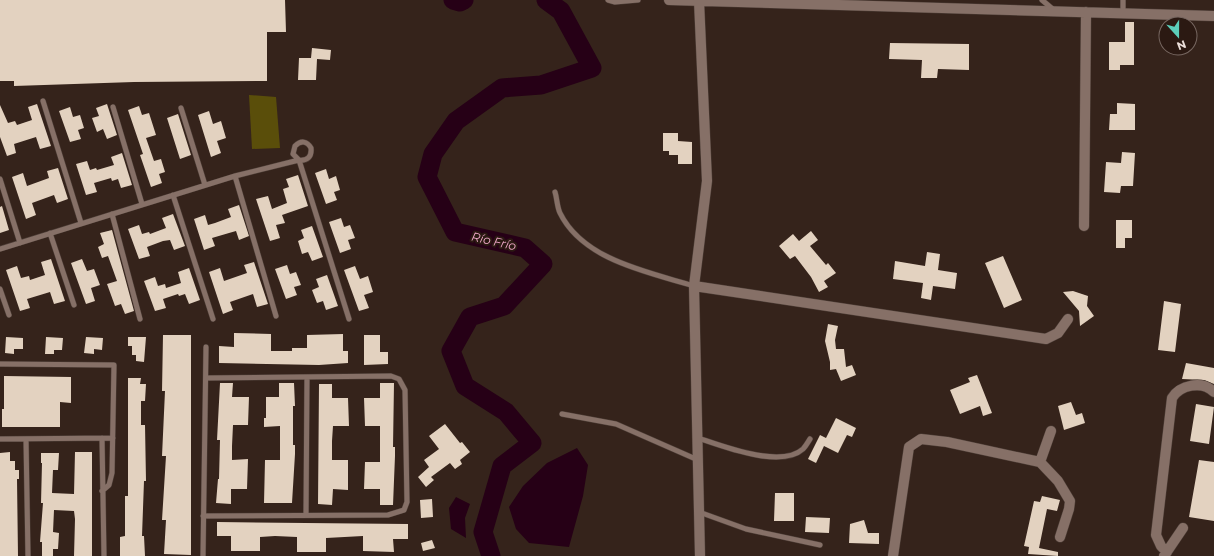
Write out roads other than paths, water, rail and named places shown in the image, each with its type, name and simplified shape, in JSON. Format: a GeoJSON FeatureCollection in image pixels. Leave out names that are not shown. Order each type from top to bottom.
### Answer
{"type":"FeatureCollection","features":[{"type":"Feature","properties":{"kind":"street"},"geometry":{"type":"LineString","coordinates":[[669,0],[932,3],[1056,11],[1214,16]]}},
{"type":"Feature","properties":{"kind":"street"},"geometry":{"type":"LineString","coordinates":[[699,1],[707,181],[694,286],[700,556]]}},
{"type":"Feature","properties":{"kind":"street"},"geometry":{"type":"LineString","coordinates":[[1084,226],[1086,12]]}},
{"type":"Feature","properties":{"kind":"street"},"geometry":{"type":"LineString","coordinates":[[694,286],[1046,339],[1058,333],[1068,319]]}},
{"type":"Feature","properties":{"kind":"street"},"geometry":{"type":"LineString","coordinates":[[1183,528],[1168,555],[1160,546],[1156,535],[1172,398],[1176,392],[1183,387],[1196,385],[1214,392]]}},
{"type":"Feature","properties":{"kind":"street"},"geometry":{"type":"LineString","coordinates":[[1040,462],[1051,431]]}},
{"type":"Feature","properties":{"kind":"street"},"geometry":{"type":"LineString","coordinates":[[893,556],[909,447],[921,439],[947,442],[1040,462],[1058,481],[1070,501],[1060,537]]}},
{"type":"Feature","properties":{"kind":"lane"},"geometry":{"type":"LineString","coordinates":[[608,0],[616,2],[637,0]]}},
{"type":"Feature","properties":{"kind":"lane"},"geometry":{"type":"LineString","coordinates":[[1042,0],[1056,11]]}},
{"type":"Feature","properties":{"kind":"lane"},"geometry":{"type":"LineString","coordinates":[[1122,0],[1123,13]]}},
{"type":"Feature","properties":{"kind":"lane"},"geometry":{"type":"LineString","coordinates":[[43,101],[81,223]]}},
{"type":"Feature","properties":{"kind":"lane"},"geometry":{"type":"LineString","coordinates":[[113,107],[142,204]]}},
{"type":"Feature","properties":{"kind":"lane"},"geometry":{"type":"LineString","coordinates":[[181,108],[205,185]]}},
{"type":"Feature","properties":{"kind":"lane"},"geometry":{"type":"LineString","coordinates":[[0,249],[235,176],[299,160],[349,319]]}},
{"type":"Feature","properties":{"kind":"lane"},"geometry":{"type":"LineString","coordinates":[[235,176],[276,316]]}},
{"type":"Feature","properties":{"kind":"lane"},"geometry":{"type":"LineString","coordinates":[[0,179],[20,243]]}},
{"type":"Feature","properties":{"kind":"lane"},"geometry":{"type":"LineString","coordinates":[[555,192],[559,212],[572,230],[601,255],[641,270],[694,286]]}},
{"type":"Feature","properties":{"kind":"lane"},"geometry":{"type":"LineString","coordinates":[[173,195],[213,319]]}},
{"type":"Feature","properties":{"kind":"lane"},"geometry":{"type":"LineString","coordinates":[[112,214],[140,319]]}},
{"type":"Feature","properties":{"kind":"lane"},"geometry":{"type":"LineString","coordinates":[[50,233],[74,305]]}},
{"type":"Feature","properties":{"kind":"lane"},"geometry":{"type":"LineString","coordinates":[[0,289],[9,315]]}},
{"type":"Feature","properties":{"kind":"lane"},"geometry":{"type":"LineString","coordinates":[[203,556],[206,347]]}},
{"type":"Feature","properties":{"kind":"lane"},"geometry":{"type":"LineString","coordinates":[[0,364],[114,365],[112,474],[109,485],[102,491]]}},
{"type":"Feature","properties":{"kind":"lane"},"geometry":{"type":"LineString","coordinates":[[203,516],[388,515],[404,510],[407,502],[405,390],[399,379],[391,376],[206,378]]}},
{"type":"Feature","properties":{"kind":"lane"},"geometry":{"type":"LineString","coordinates":[[306,515],[307,378]]}},
{"type":"Feature","properties":{"kind":"lane"},"geometry":{"type":"LineString","coordinates":[[562,414],[616,424],[698,460]]}},
{"type":"Feature","properties":{"kind":"lane"},"geometry":{"type":"LineString","coordinates":[[102,438],[104,556]]}},
{"type":"Feature","properties":{"kind":"lane"},"geometry":{"type":"LineString","coordinates":[[0,439],[113,438]]}},
{"type":"Feature","properties":{"kind":"lane"},"geometry":{"type":"LineString","coordinates":[[698,438],[737,452],[755,455],[782,456],[797,453],[804,448],[810,439]]}},
{"type":"Feature","properties":{"kind":"lane"},"geometry":{"type":"LineString","coordinates":[[26,439],[28,556]]}},
{"type":"Feature","properties":{"kind":"lane"},"geometry":{"type":"LineString","coordinates":[[699,512],[746,530],[820,545]]}},
{"type":"Feature","properties":{"kind":"waterway","name":"Río Frío"},"geometry":{"type":"LineString","coordinates":[[453,0],[460,2],[464,0]]}},
{"type":"Feature","properties":{"kind":"waterway","name":"Río Frío"},"geometry":{"type":"LineString","coordinates":[[491,556],[483,532],[502,466],[532,443],[506,412],[465,386],[451,351],[470,317],[504,306],[543,264],[525,248],[455,232],[427,177],[433,154],[456,121],[502,88],[541,85],[592,68],[561,11],[546,0]]}}]}
